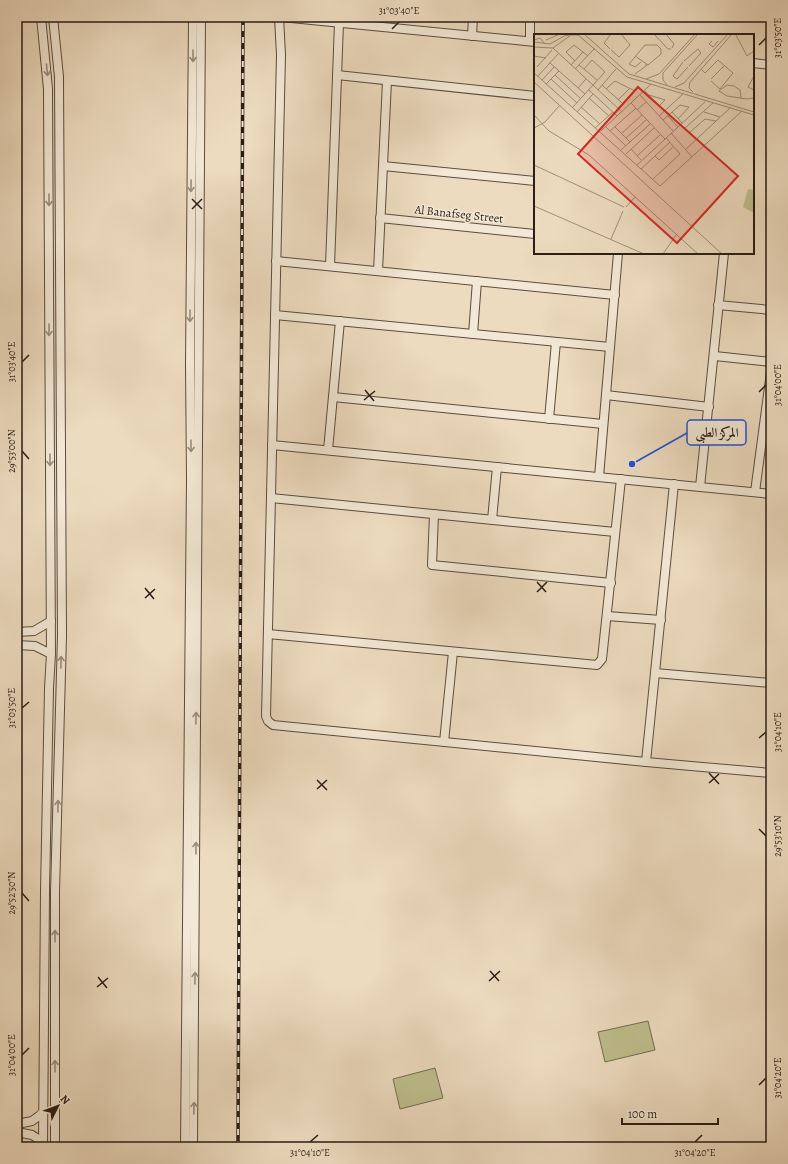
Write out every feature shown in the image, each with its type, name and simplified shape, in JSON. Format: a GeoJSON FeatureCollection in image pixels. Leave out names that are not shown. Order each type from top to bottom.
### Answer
{"type":"FeatureCollection","features":[{"type":"Feature","properties":{"kind":"street"},"geometry":{"type":"LineString","coordinates":[[41,17],[48,97],[50,621],[52,654],[49,688],[43,1145]]}},
{"type":"Feature","properties":{"kind":"street"},"geometry":{"type":"LineString","coordinates":[[53,17],[59,77],[61,541],[56,892],[55,1147]]}},
{"type":"Feature","properties":{"kind":"street"},"geometry":{"type":"LineString","coordinates":[[185,1147],[191,480],[190,364],[193,17]]}},
{"type":"Feature","properties":{"kind":"street"},"geometry":{"type":"LineString","coordinates":[[193,1147],[201,17]]}},
{"type":"Feature","properties":{"kind":"street"},"geometry":{"type":"LineString","coordinates":[[530,17],[533,42],[280,17],[281,55],[266,716],[271,723],[444,742],[771,773]]}},
{"type":"Feature","properties":{"kind":"street"},"geometry":{"type":"LineString","coordinates":[[472,36],[473,17]]}},
{"type":"Feature","properties":{"kind":"street"},"geometry":{"type":"LineString","coordinates":[[330,266],[339,23]]}},
{"type":"Feature","properties":{"kind":"street"},"geometry":{"type":"LineString","coordinates":[[45,52],[56,52]]}},
{"type":"Feature","properties":{"kind":"street"},"geometry":{"type":"LineString","coordinates":[[754,63],[771,65]]}},
{"type":"Feature","properties":{"kind":"street"},"geometry":{"type":"LineString","coordinates":[[337,75],[534,96]]}},
{"type":"Feature","properties":{"kind":"street"},"geometry":{"type":"LineString","coordinates":[[378,271],[387,81]]}},
{"type":"Feature","properties":{"kind":"street"},"geometry":{"type":"LineString","coordinates":[[383,166],[534,181]]}},
{"type":"Feature","properties":{"kind":"street","name":"Al Banafseg Street"},"geometry":{"type":"LineString","coordinates":[[380,218],[534,234]]}},
{"type":"Feature","properties":{"kind":"street"},"geometry":{"type":"LineString","coordinates":[[599,477],[618,254]]}},
{"type":"Feature","properties":{"kind":"street"},"geometry":{"type":"LineString","coordinates":[[700,487],[715,356],[718,305],[724,254]]}},
{"type":"Feature","properties":{"kind":"street"},"geometry":{"type":"LineString","coordinates":[[276,261],[615,295]]}},
{"type":"Feature","properties":{"kind":"street"},"geometry":{"type":"LineString","coordinates":[[472,334],[477,281]]}},
{"type":"Feature","properties":{"kind":"street"},"geometry":{"type":"LineString","coordinates":[[718,305],[771,310]]}},
{"type":"Feature","properties":{"kind":"street"},"geometry":{"type":"LineString","coordinates":[[275,314],[610,348]]}},
{"type":"Feature","properties":{"kind":"street"},"geometry":{"type":"LineString","coordinates":[[328,450],[340,321]]}},
{"type":"Feature","properties":{"kind":"street"},"geometry":{"type":"LineString","coordinates":[[549,420],[556,342]]}},
{"type":"Feature","properties":{"kind":"street"},"geometry":{"type":"LineString","coordinates":[[715,356],[771,362]]}},
{"type":"Feature","properties":{"kind":"street"},"geometry":{"type":"LineString","coordinates":[[755,492],[771,372]]}},
{"type":"Feature","properties":{"kind":"street"},"geometry":{"type":"LineString","coordinates":[[606,395],[709,407]]}},
{"type":"Feature","properties":{"kind":"street"},"geometry":{"type":"LineString","coordinates":[[333,396],[549,420],[603,424]]}},
{"type":"Feature","properties":{"kind":"street"},"geometry":{"type":"LineString","coordinates":[[272,445],[771,494]]}},
{"type":"Feature","properties":{"kind":"street"},"geometry":{"type":"LineString","coordinates":[[492,520],[497,467]]}},
{"type":"Feature","properties":{"kind":"street"},"geometry":{"type":"LineString","coordinates":[[268,634],[597,665],[602,660],[621,479]]}},
{"type":"Feature","properties":{"kind":"street"},"geometry":{"type":"LineString","coordinates":[[646,762],[674,484]]}},
{"type":"Feature","properties":{"kind":"street"},"geometry":{"type":"LineString","coordinates":[[271,498],[615,532]]}},
{"type":"Feature","properties":{"kind":"street"},"geometry":{"type":"LineString","coordinates":[[434,514],[432,565],[611,583]]}},
{"type":"Feature","properties":{"kind":"street"},"geometry":{"type":"LineString","coordinates":[[50,541],[61,541]]}},
{"type":"Feature","properties":{"kind":"street"},"geometry":{"type":"LineString","coordinates":[[607,616],[660,620]]}},
{"type":"Feature","properties":{"kind":"street"},"geometry":{"type":"LineString","coordinates":[[17,632],[34,631],[50,621]]}},
{"type":"Feature","properties":{"kind":"street"},"geometry":{"type":"LineString","coordinates":[[17,645],[35,646],[52,654]]}},
{"type":"Feature","properties":{"kind":"street"},"geometry":{"type":"LineString","coordinates":[[444,742],[453,652]]}},
{"type":"Feature","properties":{"kind":"street"},"geometry":{"type":"LineString","coordinates":[[655,672],[771,683]]}},
{"type":"Feature","properties":{"kind":"street"},"geometry":{"type":"LineString","coordinates":[[49,688],[60,688]]}},
{"type":"Feature","properties":{"kind":"street"},"geometry":{"type":"LineString","coordinates":[[44,1030],[55,1031]]}},
{"type":"Feature","properties":{"kind":"street"},"geometry":{"type":"LineString","coordinates":[[17,1124],[32,1121],[43,1113]]}},
{"type":"Feature","properties":{"kind":"street"},"geometry":{"type":"LineString","coordinates":[[17,1132],[29,1133],[43,1145]]}},
{"type":"Feature","properties":{"kind":"shaded area"},"geometry":{"type":"Polygon","coordinates":[[[648,1021],[655,1050],[605,1062],[598,1032],[648,1021]]]}},
{"type":"Feature","properties":{"kind":"shaded area"},"geometry":{"type":"Polygon","coordinates":[[[435,1068],[443,1098],[400,1109],[393,1079],[435,1068]]]}},
{"type":"Feature","properties":{"kind":"railway"},"geometry":{"type":"LineString","coordinates":[[238,1147],[243,17]]}},
{"type":"Feature","properties":{"kind":"place","name":"المركز الطبى"},"geometry":{"type":"Point","coordinates":[632,464]}}]}
